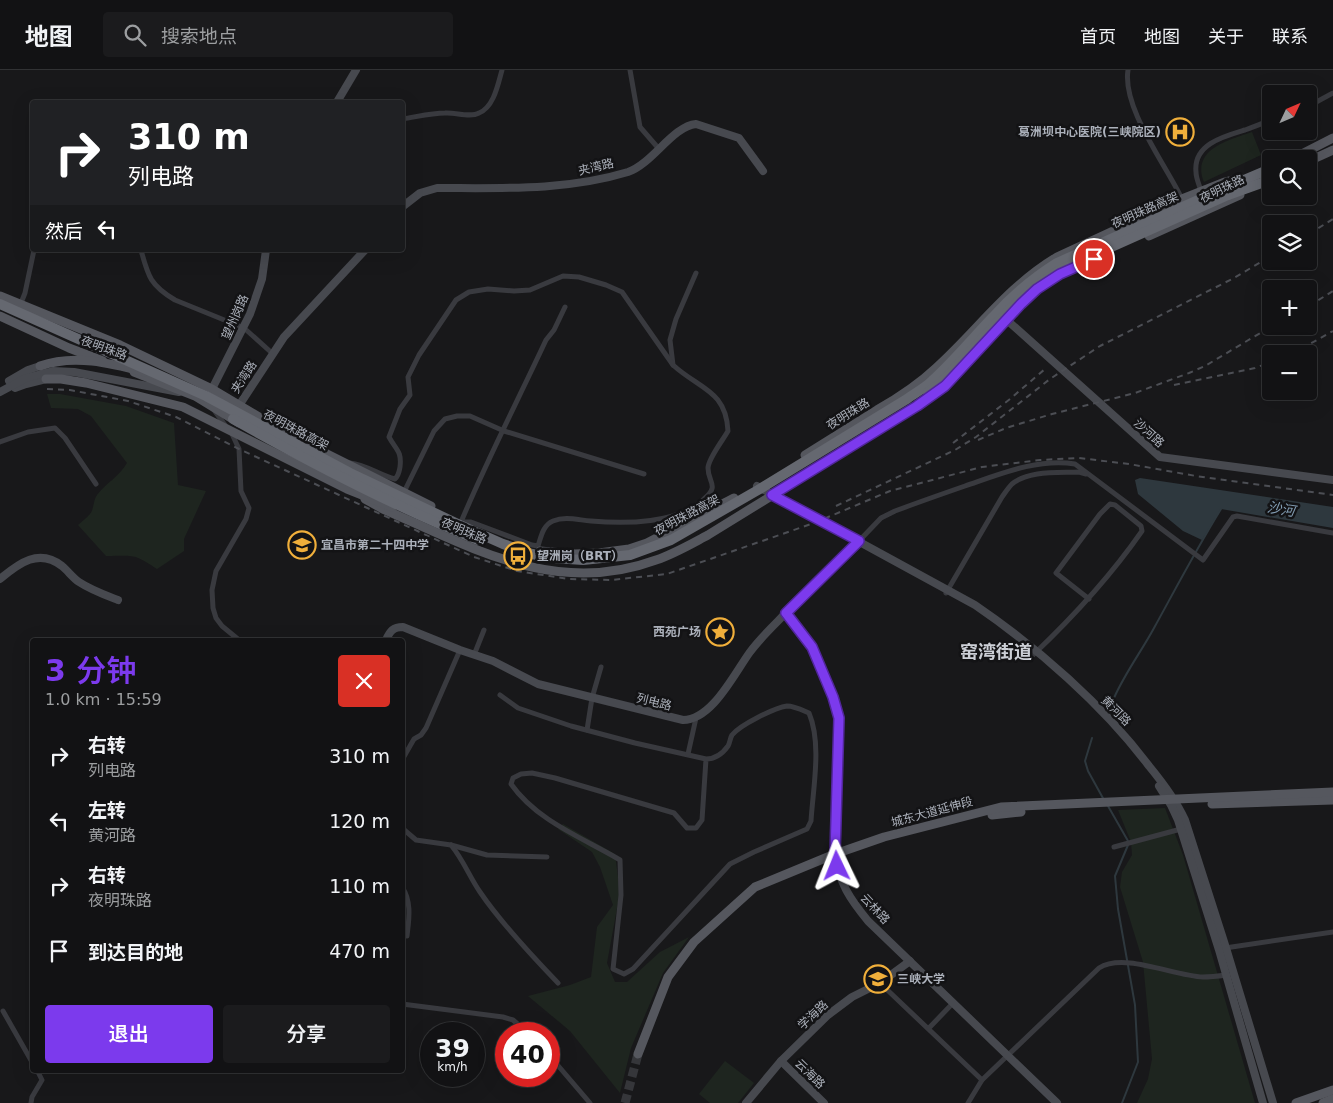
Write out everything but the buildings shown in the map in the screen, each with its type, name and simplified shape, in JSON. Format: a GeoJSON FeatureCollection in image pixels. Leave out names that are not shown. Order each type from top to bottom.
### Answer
{"type":"FeatureCollection","features":[{"type":"Feature","properties":{"kind":"highway"},"geometry":{"type":"LineString","coordinates":[[1227,192],[1262,178]]}},
{"type":"Feature","properties":{"kind":"highway","name":"夜明珠路高架"},"geometry":{"type":"LineString","coordinates":[[0,304],[171,379],[350,473],[503,544],[532,554],[583,560],[630,555],[671,540],[687,531],[766,485],[931,383],[962,353],[1016,293],[1036,276],[1057,263],[1227,192]]}},
{"type":"Feature","properties":{"kind":"highway","name":"夜明珠路高架"},"geometry":{"type":"LineString","coordinates":[[233,419],[329,472],[432,521],[513,554],[550,564],[580,566],[628,562],[649,556],[693,535],[918,400],[942,382],[1027,293],[1062,269],[1227,192]]}},
{"type":"Feature","properties":{"kind":"main road"},"geometry":{"type":"LineString","coordinates":[[1310,150],[1333,138]]}},
{"type":"Feature","properties":{"kind":"main road"},"geometry":{"type":"LineString","coordinates":[[1317,157],[1333,150]]}},
{"type":"Feature","properties":{"kind":"main road","name":"夜明珠路"},"geometry":{"type":"LineString","coordinates":[[0,296],[120,345],[212,388],[291,436],[461,522],[505,540],[542,552],[600,553],[629,549],[647,543],[754,488],[912,389],[937,368],[993,308],[1024,279],[1057,257],[1182,199],[1225,182],[1262,176]]}},
{"type":"Feature","properties":{"kind":"main road","name":"夜明珠路"},"geometry":{"type":"LineString","coordinates":[[0,316],[69,348],[187,394],[233,419],[276,449],[383,509],[498,558],[551,571],[580,573],[606,571],[635,567],[679,551],[917,406],[945,386],[1037,289],[1060,274],[1220,204],[1262,179]]}},
{"type":"Feature","properties":{"kind":"main road"},"geometry":{"type":"LineString","coordinates":[[40,366],[72,359],[130,368],[171,379]]}},
{"type":"Feature","properties":{"kind":"main road"},"geometry":{"type":"LineString","coordinates":[[46,379],[86,383],[183,407],[346,489],[432,521]]}},
{"type":"Feature","properties":{"kind":"main road","name":"城东大道延伸段"},"geometry":{"type":"LineString","coordinates":[[640,1056],[671,980],[700,943],[758,891],[835,856],[889,839],[1000,813],[1333,792]]}},
{"type":"Feature","properties":{"kind":"main road","name":"城东大道延伸段"},"geometry":{"type":"LineString","coordinates":[[1173,803],[1333,800]]}},
{"type":"Feature","properties":{"kind":"main road"},"geometry":{"type":"LineString","coordinates":[[1296,1103],[1333,1090]]}},
{"type":"Feature","properties":{"kind":"main road"},"geometry":{"type":"LineString","coordinates":[[1323,1103],[1333,1099]]}},
{"type":"Feature","properties":{"kind":"street"},"geometry":{"type":"LineString","coordinates":[[337,100],[356,70]]}},
{"type":"Feature","properties":{"kind":"street"},"geometry":{"type":"LineString","coordinates":[[405,118],[444,112],[480,113],[490,104],[502,70]]}},
{"type":"Feature","properties":{"kind":"street"},"geometry":{"type":"LineString","coordinates":[[630,70],[640,127],[659,149]]}},
{"type":"Feature","properties":{"kind":"street"},"geometry":{"type":"LineString","coordinates":[[1128,70],[1127,78],[1131,97],[1146,136],[1182,199]]}},
{"type":"Feature","properties":{"kind":"street"},"geometry":{"type":"LineString","coordinates":[[1318,101],[1333,93]]}},
{"type":"Feature","properties":{"kind":"street"},"geometry":{"type":"LineString","coordinates":[[1201,192],[1196,173],[1196,164],[1200,154],[1224,135],[1262,123]]}},
{"type":"Feature","properties":{"kind":"street","name":"夹湾路"},"geometry":{"type":"LineString","coordinates":[[405,204],[420,193],[437,188],[545,187],[588,181],[630,171],[690,124],[696,124],[739,138],[763,171]]}},
{"type":"Feature","properties":{"kind":"street"},"geometry":{"type":"LineString","coordinates":[[21,303],[34,252]]}},
{"type":"Feature","properties":{"kind":"street"},"geometry":{"type":"LineString","coordinates":[[142,252],[149,278],[164,294],[244,328],[273,354]]}},
{"type":"Feature","properties":{"kind":"street","name":"望州岗路"},"geometry":{"type":"LineString","coordinates":[[212,388],[244,328],[256,299],[268,252]]}},
{"type":"Feature","properties":{"kind":"street","name":"夹湾路"},"geometry":{"type":"LineString","coordinates":[[240,404],[284,337],[362,252]]}},
{"type":"Feature","properties":{"kind":"street"},"geometry":{"type":"LineString","coordinates":[[673,365],[670,340],[676,318],[696,273]]}},
{"type":"Feature","properties":{"kind":"street"},"geometry":{"type":"LineString","coordinates":[[344,463],[360,464],[395,479],[398,476],[400,452],[393,445],[389,437],[400,409],[410,395],[408,377],[419,355],[456,300],[469,292],[488,289],[530,290],[563,276],[606,285],[622,292],[673,365],[686,377],[712,393],[724,410],[728,431],[712,457],[708,468],[712,490],[696,506],[662,518],[636,523],[565,518],[552,521],[545,527],[538,546],[471,522],[461,522],[484,468],[564,307]]}},
{"type":"Feature","properties":{"kind":"street","name":"沙河路"},"geometry":{"type":"LineString","coordinates":[[993,308],[1160,457],[1333,480]]}},
{"type":"Feature","properties":{"kind":"street"},"geometry":{"type":"LineString","coordinates":[[0,389],[28,370],[40,366]]}},
{"type":"Feature","properties":{"kind":"street"},"geometry":{"type":"LineString","coordinates":[[0,389],[26,378],[53,371],[74,372],[187,394]]}},
{"type":"Feature","properties":{"kind":"street"},"geometry":{"type":"LineString","coordinates":[[138,384],[150,385],[150,381],[146,377]]}},
{"type":"Feature","properties":{"kind":"street"},"geometry":{"type":"LineString","coordinates":[[0,395],[26,384],[46,379]]}},
{"type":"Feature","properties":{"kind":"street"},"geometry":{"type":"LineString","coordinates":[[210,406],[235,438],[240,449],[241,491],[249,508],[246,519],[216,571],[212,590],[213,608],[216,618],[237,638]]}},
{"type":"Feature","properties":{"kind":"street"},"geometry":{"type":"LineString","coordinates":[[404,492],[434,431],[445,419],[457,416],[470,416],[504,431],[644,474]]}},
{"type":"Feature","properties":{"kind":"street"},"geometry":{"type":"LineString","coordinates":[[0,442],[28,432],[56,428],[66,438],[96,484]]}},
{"type":"Feature","properties":{"kind":"street"},"geometry":{"type":"LineString","coordinates":[[688,754],[696,718],[711,706],[755,645],[881,518],[903,508],[1000,474],[1026,466],[1075,464],[1203,560],[1233,517],[1237,516],[1333,533]]}},
{"type":"Feature","properties":{"kind":"street"},"geometry":{"type":"LineString","coordinates":[[947,591],[1002,497],[1011,485],[1022,478],[1036,475],[1079,472],[1089,475]]}},
{"type":"Feature","properties":{"kind":"street","name":"黄河路"},"geometry":{"type":"LineString","coordinates":[[754,488],[947,591],[1035,654],[1097,707],[1132,742],[1185,820],[1223,949],[1226,975],[1263,1103]]}},
{"type":"Feature","properties":{"kind":"street"},"geometry":{"type":"LineString","coordinates":[[1035,654],[1089,599],[1120,563],[1142,531],[1141,526],[1116,505],[1110,504],[1100,514],[1056,573],[1089,599]]}},
{"type":"Feature","properties":{"kind":"street"},"geometry":{"type":"LineString","coordinates":[[0,579],[19,564],[36,558],[49,559],[96,592],[118,600]]}},
{"type":"Feature","properties":{"kind":"street","name":"云林路"},"geometry":{"type":"LineString","coordinates":[[786,613],[812,647],[833,697],[839,718],[835,856],[849,897],[868,920],[1057,1103]]}},
{"type":"Feature","properties":{"kind":"street","name":"列电路"},"geometry":{"type":"LineString","coordinates":[[387,638],[396,627],[402,628],[493,661],[538,684],[683,720],[696,718]]}},
{"type":"Feature","properties":{"kind":"street"},"geometry":{"type":"LineString","coordinates":[[474,655],[484,630]]}},
{"type":"Feature","properties":{"kind":"street"},"geometry":{"type":"LineString","coordinates":[[405,755],[414,739],[421,735],[426,728],[460,650]]}},
{"type":"Feature","properties":{"kind":"street"},"geometry":{"type":"LineString","coordinates":[[587,730],[592,698],[601,667]]}},
{"type":"Feature","properties":{"kind":"street"},"geometry":{"type":"LineString","coordinates":[[500,695],[518,708],[587,730],[706,759],[714,759],[728,745],[737,730],[747,723],[773,711],[787,706],[809,713],[814,728],[816,746],[811,821],[808,829],[730,864],[632,969],[624,974],[613,969],[621,895],[620,860],[572,834],[527,803],[511,784],[513,778],[521,774],[532,773],[555,778],[674,813],[687,828],[696,828],[702,820],[706,759]]}},
{"type":"Feature","properties":{"kind":"street","name":"黄河路"},"geometry":{"type":"LineString","coordinates":[[1173,803],[1273,1103]]}},
{"type":"Feature","properties":{"kind":"street"},"geometry":{"type":"LineString","coordinates":[[1114,847],[1181,829]]}},
{"type":"Feature","properties":{"kind":"street"},"geometry":{"type":"LineString","coordinates":[[405,831],[416,840],[451,845],[487,855],[547,857]]}},
{"type":"Feature","properties":{"kind":"street"},"geometry":{"type":"LineString","coordinates":[[451,845],[462,859],[479,892],[535,959],[558,983]]}},
{"type":"Feature","properties":{"kind":"street"},"geometry":{"type":"LineString","coordinates":[[405,891],[409,904],[407,936]]}},
{"type":"Feature","properties":{"kind":"street"},"geometry":{"type":"LineString","coordinates":[[1223,949],[1333,932]]}},
{"type":"Feature","properties":{"kind":"street","name":"学海路"},"geometry":{"type":"LineString","coordinates":[[746,1103],[781,1061],[836,1008],[852,997],[880,983],[910,961]]}},
{"type":"Feature","properties":{"kind":"street"},"geometry":{"type":"LineString","coordinates":[[968,1103],[982,1080],[1106,963],[1141,965],[1202,977],[1226,975]]}},
{"type":"Feature","properties":{"kind":"street"},"geometry":{"type":"LineString","coordinates":[[880,983],[982,1080]]}},
{"type":"Feature","properties":{"kind":"street"},"geometry":{"type":"LineString","coordinates":[[929,1028],[954,1002]]}},
{"type":"Feature","properties":{"kind":"street"},"geometry":{"type":"LineString","coordinates":[[405,1004],[503,1017],[515,1022]]}},
{"type":"Feature","properties":{"kind":"street"},"geometry":{"type":"LineString","coordinates":[[3,1011],[30,1058]]}},
{"type":"Feature","properties":{"kind":"street","name":"云海路"},"geometry":{"type":"LineString","coordinates":[[781,1061],[824,1103]]}},
{"type":"Feature","properties":{"kind":"street"},"geometry":{"type":"LineString","coordinates":[[560,1068],[590,1103]]}},
{"type":"Feature","properties":{"kind":"street"},"geometry":{"type":"LineString","coordinates":[[31,1103],[32,1097],[42,1080],[38,1073]]}},
{"type":"Feature","properties":{"kind":"shaded area"},"geometry":{"type":"Polygon","coordinates":[[[1252,132],[1261,155],[1204,182],[1201,171],[1207,154],[1223,143],[1252,132]]]}},
{"type":"Feature","properties":{"kind":"shaded area"},"geometry":{"type":"Polygon","coordinates":[[[47,394],[60,394],[126,406],[174,423],[178,485],[206,491],[184,539],[184,551],[157,569],[138,558],[106,556],[78,525],[91,512],[97,495],[127,463],[91,416],[78,409],[51,408],[47,394]]]}},
{"type":"Feature","properties":{"kind":"shaded area"},"geometry":{"type":"Polygon","coordinates":[[[1165,808],[1183,855],[1255,1103],[1137,1103],[1148,1079],[1152,1059],[1143,962],[1120,887],[1122,872],[1132,855],[1131,842],[1118,810],[1165,808]]]}},
{"type":"Feature","properties":{"kind":"shaded area"},"geometry":{"type":"Polygon","coordinates":[[[563,824],[615,854],[620,892],[607,963],[615,982],[627,982],[660,952],[689,937],[663,973],[631,1048],[620,1093],[570,1031],[528,996],[570,985],[591,977],[597,927],[613,905],[600,867],[592,852],[558,829],[563,824]]]}},
{"type":"Feature","properties":{"kind":"shaded area"},"geometry":{"type":"Polygon","coordinates":[[[725,1061],[754,1083],[738,1103],[710,1103],[699,1094],[725,1061]]]}},
{"type":"Feature","properties":{"kind":"water","name":"沙河"},"geometry":{"type":"Polygon","coordinates":[[[1140,478],[1333,507],[1333,528],[1221,509],[1202,540],[1183,531],[1138,494],[1135,480],[1140,478]]]}},
{"type":"Feature","properties":{"kind":"waterway"},"geometry":{"type":"LineString","coordinates":[[1114,698],[1221,509]]}},
{"type":"Feature","properties":{"kind":"waterway"},"geometry":{"type":"LineString","coordinates":[[1092,738],[1085,761],[1088,771],[1104,800]]}},
{"type":"Feature","properties":{"kind":"waterway"},"geometry":{"type":"LineString","coordinates":[[1108,806],[1128,841]]}},
{"type":"Feature","properties":{"kind":"waterway"},"geometry":{"type":"LineString","coordinates":[[1122,1103],[1138,1062],[1135,1005],[1118,909],[1115,876],[1128,845]]}},
{"type":"Feature","properties":{"kind":"tunnel"},"geometry":{"type":"LineString","coordinates":[[625,1103],[638,1054]]}},
{"type":"Feature","properties":{"kind":"railway"},"geometry":{"type":"LineString","coordinates":[[1317,229],[1333,219]]}},
{"type":"Feature","properties":{"kind":"railway"},"geometry":{"type":"LineString","coordinates":[[836,506],[955,450],[976,437],[1050,379],[1100,346],[1234,278],[1262,261]]}},
{"type":"Feature","properties":{"kind":"railway"},"geometry":{"type":"LineString","coordinates":[[1317,301],[1333,291]]}},
{"type":"Feature","properties":{"kind":"railway"},"geometry":{"type":"LineString","coordinates":[[1308,345],[1333,331]]}},
{"type":"Feature","properties":{"kind":"railway"},"geometry":{"type":"LineString","coordinates":[[978,440],[1006,428],[1135,393],[1189,373],[1205,366],[1262,332]]}},
{"type":"Feature","properties":{"kind":"railway"},"geometry":{"type":"LineString","coordinates":[[1174,385],[1262,365]]}},
{"type":"Feature","properties":{"kind":"railway"},"geometry":{"type":"LineString","coordinates":[[953,443],[1045,369]]}},
{"type":"Feature","properties":{"kind":"railway"},"geometry":{"type":"LineString","coordinates":[[47,389],[70,390],[128,401],[176,417],[239,449],[474,557],[517,571],[569,579],[611,580],[667,574],[814,523],[890,491],[982,467],[1040,460],[1079,458],[1333,495]]}},
{"type":"Feature","properties":{"kind":"place","name":"葛洲坝中心医院(三峡院区)"},"geometry":{"type":"Point","coordinates":[1180,132]}},
{"type":"Feature","properties":{"kind":"place","name":"宜昌市第二十四中学"},"geometry":{"type":"Point","coordinates":[302,545]}},
{"type":"Feature","properties":{"kind":"place","name":"望洲岗（BRT）"},"geometry":{"type":"Point","coordinates":[518,556]}},
{"type":"Feature","properties":{"kind":"place","name":"西苑广场"},"geometry":{"type":"Point","coordinates":[720,632]}},
{"type":"Feature","properties":{"kind":"place","name":"三峡大学"},"geometry":{"type":"Point","coordinates":[878,979]}},
{"type":"Feature","properties":{"kind":"district","name":"窑湾街道"},"geometry":{"type":"Point","coordinates":[996,652]}},
{"type":"Feature","properties":{"kind":"route"},"geometry":{"type":"LineString","coordinates":[[837,866],[835,854],[839,718],[822,668],[812,647],[786,613],[859,541],[772,495],[917,406],[945,386],[1037,289],[1060,274],[1094,259]]}}]}
